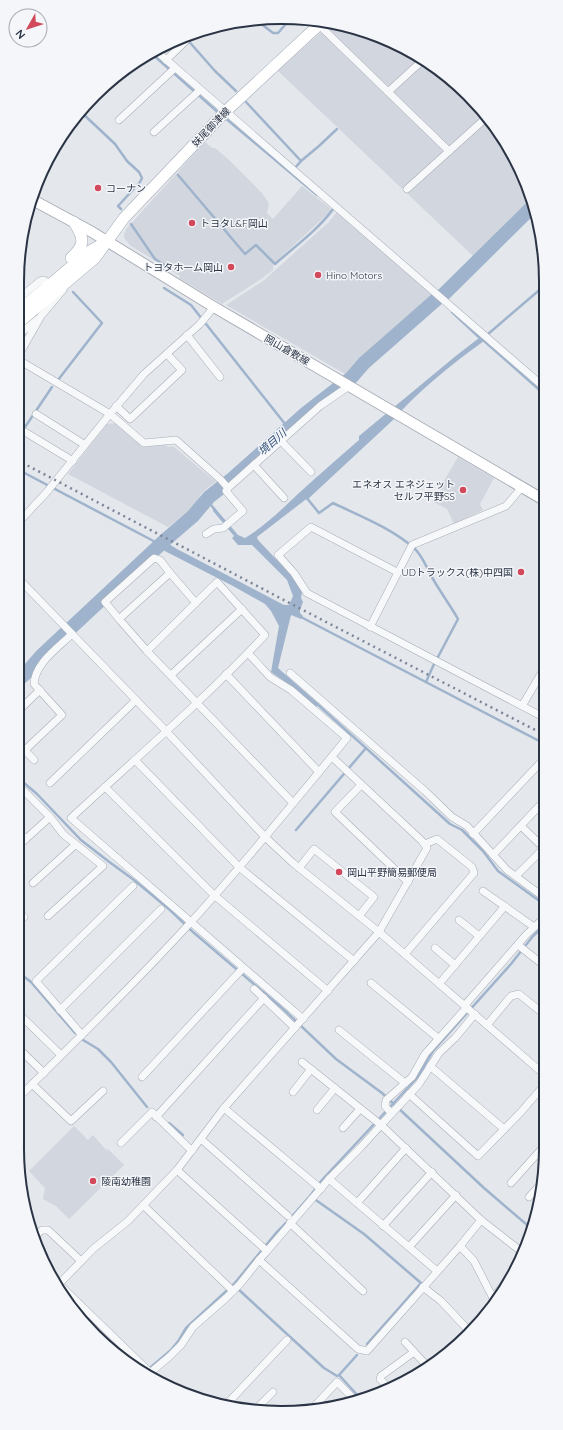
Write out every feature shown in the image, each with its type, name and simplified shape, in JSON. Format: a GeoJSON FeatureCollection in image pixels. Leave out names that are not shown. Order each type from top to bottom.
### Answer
{"type":"FeatureCollection","features":[{"type":"Feature","properties":{"kind":"main road","name":"妹尾御津線"},"geometry":{"type":"LineString","coordinates":[[24,318],[55,290],[95,258],[124,218],[223,114],[317,26]]}},
{"type":"Feature","properties":{"kind":"main road","name":"岡山倉敷線"},"geometry":{"type":"LineString","coordinates":[[37,202],[74,222],[214,307],[539,497]]}},
{"type":"Feature","properties":{"kind":"main road"},"geometry":{"type":"LineString","coordinates":[[55,290],[53,275],[81,248],[82,236],[74,222]]}},
{"type":"Feature","properties":{"kind":"main road","name":"妹尾御津線"},"geometry":{"type":"LineString","coordinates":[[24,308],[55,290],[90,251],[107,242]]}},
{"type":"Feature","properties":{"kind":"street"},"geometry":{"type":"LineString","coordinates":[[326,28],[388,92],[449,151]]}},
{"type":"Feature","properties":{"kind":"street"},"geometry":{"type":"LineString","coordinates":[[166,60],[182,44]]}},
{"type":"Feature","properties":{"kind":"street"},"geometry":{"type":"LineString","coordinates":[[160,55],[166,60],[172,71],[197,93],[440,296],[539,383]]}},
{"type":"Feature","properties":{"kind":"street"},"geometry":{"type":"LineString","coordinates":[[388,92],[419,63]]}},
{"type":"Feature","properties":{"kind":"street"},"geometry":{"type":"LineString","coordinates":[[119,120],[172,71]]}},
{"type":"Feature","properties":{"kind":"street"},"geometry":{"type":"LineString","coordinates":[[154,132],[197,93]]}},
{"type":"Feature","properties":{"kind":"street"},"geometry":{"type":"LineString","coordinates":[[407,189],[483,121]]}},
{"type":"Feature","properties":{"kind":"street"},"geometry":{"type":"LineString","coordinates":[[24,294],[40,281],[44,280],[55,290],[24,346]]}},
{"type":"Feature","properties":{"kind":"street"},"geometry":{"type":"LineString","coordinates":[[24,517],[48,491],[116,406],[144,374],[204,320],[214,307]]}},
{"type":"Feature","properties":{"kind":"street"},"geometry":{"type":"LineString","coordinates":[[24,330],[41,316]]}},
{"type":"Feature","properties":{"kind":"street"},"geometry":{"type":"LineString","coordinates":[[188,335],[220,377]]}},
{"type":"Feature","properties":{"kind":"street"},"geometry":{"type":"LineString","coordinates":[[116,406],[130,419],[182,370],[166,354]]}},
{"type":"Feature","properties":{"kind":"street"},"geometry":{"type":"LineString","coordinates":[[24,362],[110,414],[144,443],[176,440],[221,480],[227,487],[226,491],[243,511],[227,524],[206,534]]}},
{"type":"Feature","properties":{"kind":"street"},"geometry":{"type":"LineString","coordinates":[[227,487],[320,406],[349,386]]}},
{"type":"Feature","properties":{"kind":"street"},"geometry":{"type":"LineString","coordinates":[[36,414],[86,444]]}},
{"type":"Feature","properties":{"kind":"street"},"geometry":{"type":"LineString","coordinates":[[25,432],[72,461]]}},
{"type":"Feature","properties":{"kind":"street"},"geometry":{"type":"LineString","coordinates":[[281,441],[311,472]]}},
{"type":"Feature","properties":{"kind":"street"},"geometry":{"type":"LineString","coordinates":[[254,465],[284,498]]}},
{"type":"Feature","properties":{"kind":"street"},"geometry":{"type":"LineString","coordinates":[[370,627],[411,546],[506,506],[522,487]]}},
{"type":"Feature","properties":{"kind":"street"},"geometry":{"type":"LineString","coordinates":[[397,572],[311,527],[278,555],[307,593],[539,715]]}},
{"type":"Feature","properties":{"kind":"street"},"geometry":{"type":"LineString","coordinates":[[196,603],[160,560],[154,558],[105,602],[147,651],[293,803]]}},
{"type":"Feature","properties":{"kind":"street"},"geometry":{"type":"LineString","coordinates":[[119,619],[170,573]]}},
{"type":"Feature","properties":{"kind":"street"},"geometry":{"type":"LineString","coordinates":[[147,651],[217,582],[265,635],[166,731],[71,818],[171,905],[188,925],[241,970],[299,1023]]}},
{"type":"Feature","properties":{"kind":"street"},"geometry":{"type":"LineString","coordinates":[[24,584],[166,731],[265,837],[299,868],[379,932],[539,1070]]}},
{"type":"Feature","properties":{"kind":"street"},"geometry":{"type":"LineString","coordinates":[[171,675],[242,609]]}},
{"type":"Feature","properties":{"kind":"street"},"geometry":{"type":"LineString","coordinates":[[34,760],[24,750],[62,714],[34,684],[34,676],[70,631]]}},
{"type":"Feature","properties":{"kind":"street"},"geometry":{"type":"LineString","coordinates":[[24,1091],[82,1035],[188,925],[265,837],[347,738],[290,690],[270,677],[248,653]]}},
{"type":"Feature","properties":{"kind":"street"},"geometry":{"type":"LineString","coordinates":[[290,673],[425,790],[452,817],[467,826],[507,870],[539,893]]}},
{"type":"Feature","properties":{"kind":"street"},"geometry":{"type":"LineString","coordinates":[[226,674],[319,772]]}},
{"type":"Feature","properties":{"kind":"street"},"geometry":{"type":"LineString","coordinates":[[522,706],[539,677]]}},
{"type":"Feature","properties":{"kind":"street"},"geometry":{"type":"LineString","coordinates":[[24,705],[40,690]]}},
{"type":"Feature","properties":{"kind":"street"},"geometry":{"type":"LineString","coordinates":[[50,783],[136,700]]}},
{"type":"Feature","properties":{"kind":"street"},"geometry":{"type":"LineString","coordinates":[[62,1284],[93,1249],[128,1221],[177,1170],[224,1108],[379,932],[427,848],[425,844],[332,757]]}},
{"type":"Feature","properties":{"kind":"street"},"geometry":{"type":"LineString","coordinates":[[135,760],[239,867],[354,961]]}},
{"type":"Feature","properties":{"kind":"street"},"geometry":{"type":"LineString","coordinates":[[473,834],[539,764]]}},
{"type":"Feature","properties":{"kind":"street"},"geometry":{"type":"LineString","coordinates":[[362,785],[335,812],[408,882]]}},
{"type":"Feature","properties":{"kind":"street"},"geometry":{"type":"LineString","coordinates":[[104,788],[214,895],[328,991]]}},
{"type":"Feature","properties":{"kind":"street"},"geometry":{"type":"LineString","coordinates":[[24,791],[50,817],[63,834],[103,866],[48,916]]}},
{"type":"Feature","properties":{"kind":"street"},"geometry":{"type":"LineString","coordinates":[[493,855],[539,807]]}},
{"type":"Feature","properties":{"kind":"street"},"geometry":{"type":"LineString","coordinates":[[26,839],[50,817]]}},
{"type":"Feature","properties":{"kind":"street"},"geometry":{"type":"LineString","coordinates":[[521,826],[539,843]]}},
{"type":"Feature","properties":{"kind":"street"},"geometry":{"type":"LineString","coordinates":[[405,954],[474,873],[472,867],[437,839],[425,844]]}},
{"type":"Feature","properties":{"kind":"street"},"geometry":{"type":"LineString","coordinates":[[32,883],[75,845]]}},
{"type":"Feature","properties":{"kind":"street"},"geometry":{"type":"LineString","coordinates":[[299,868],[314,850],[374,897],[359,916]]}},
{"type":"Feature","properties":{"kind":"street"},"geometry":{"type":"LineString","coordinates":[[516,876],[539,853]]}},
{"type":"Feature","properties":{"kind":"street"},"geometry":{"type":"LineString","coordinates":[[82,1035],[36,981],[134,886]]}},
{"type":"Feature","properties":{"kind":"street"},"geometry":{"type":"LineString","coordinates":[[483,891],[534,927]]}},
{"type":"Feature","properties":{"kind":"street"},"geometry":{"type":"LineString","coordinates":[[439,984],[505,906]]}},
{"type":"Feature","properties":{"kind":"street"},"geometry":{"type":"LineString","coordinates":[[60,1010],[162,908]]}},
{"type":"Feature","properties":{"kind":"street"},"geometry":{"type":"LineString","coordinates":[[459,920],[479,936]]}},
{"type":"Feature","properties":{"kind":"street"},"geometry":{"type":"LineString","coordinates":[[392,1110],[385,1106],[387,1099],[412,1077],[425,1054],[438,1038],[469,1009],[539,922]]}},
{"type":"Feature","properties":{"kind":"street"},"geometry":{"type":"LineString","coordinates":[[519,946],[539,961]]}},
{"type":"Feature","properties":{"kind":"street"},"geometry":{"type":"LineString","coordinates":[[435,948],[455,965]]}},
{"type":"Feature","properties":{"kind":"street"},"geometry":{"type":"LineString","coordinates":[[142,1077],[241,970]]}},
{"type":"Feature","properties":{"kind":"street"},"geometry":{"type":"LineString","coordinates":[[371,983],[438,1038]]}},
{"type":"Feature","properties":{"kind":"street"},"geometry":{"type":"LineString","coordinates":[[254,989],[299,1023]]}},
{"type":"Feature","properties":{"kind":"street"},"geometry":{"type":"LineString","coordinates":[[487,1025],[511,996],[519,994],[539,1010]]}},
{"type":"Feature","properties":{"kind":"street"},"geometry":{"type":"LineString","coordinates":[[156,1117],[264,998]]}},
{"type":"Feature","properties":{"kind":"street"},"geometry":{"type":"LineString","coordinates":[[149,1370],[169,1357],[181,1345],[193,1327],[259,1260],[264,1249],[289,1220],[313,1198],[318,1187],[329,1180],[361,1148],[377,1122],[410,1094],[439,1053],[455,1038],[469,1009]]}},
{"type":"Feature","properties":{"kind":"street"},"geometry":{"type":"LineString","coordinates":[[24,1019],[61,1055]]}},
{"type":"Feature","properties":{"kind":"street"},"geometry":{"type":"LineString","coordinates":[[339,1030],[405,1083]]}},
{"type":"Feature","properties":{"kind":"street"},"geometry":{"type":"LineString","coordinates":[[24,1054],[44,1073]]}},
{"type":"Feature","properties":{"kind":"street"},"geometry":{"type":"LineString","coordinates":[[302,1062],[377,1122],[432,1172],[481,1220],[518,1249]]}},
{"type":"Feature","properties":{"kind":"street"},"geometry":{"type":"LineString","coordinates":[[430,1066],[504,1129]]}},
{"type":"Feature","properties":{"kind":"street"},"geometry":{"type":"LineString","coordinates":[[292,1092],[311,1069]]}},
{"type":"Feature","properties":{"kind":"street"},"geometry":{"type":"LineString","coordinates":[[32,1084],[71,1121],[103,1091]]}},
{"type":"Feature","properties":{"kind":"street"},"geometry":{"type":"LineString","coordinates":[[317,1110],[335,1088]]}},
{"type":"Feature","properties":{"kind":"street"},"geometry":{"type":"LineString","coordinates":[[410,1094],[478,1156],[539,1091]]}},
{"type":"Feature","properties":{"kind":"street"},"geometry":{"type":"LineString","coordinates":[[224,1108],[318,1187]]}},
{"type":"Feature","properties":{"kind":"street"},"geometry":{"type":"LineString","coordinates":[[344,1128],[360,1109]]}},
{"type":"Feature","properties":{"kind":"street"},"geometry":{"type":"LineString","coordinates":[[121,1143],[152,1112],[192,1150]]}},
{"type":"Feature","properties":{"kind":"street"},"geometry":{"type":"LineString","coordinates":[[200,1139],[289,1220],[363,1291]]}},
{"type":"Feature","properties":{"kind":"street"},"geometry":{"type":"LineString","coordinates":[[357,1203],[406,1148]]}},
{"type":"Feature","properties":{"kind":"street"},"geometry":{"type":"LineString","coordinates":[[511,1184],[539,1152]]}},
{"type":"Feature","properties":{"kind":"street"},"geometry":{"type":"LineString","coordinates":[[177,1170],[264,1249]]}},
{"type":"Feature","properties":{"kind":"street"},"geometry":{"type":"LineString","coordinates":[[384,1226],[432,1172]]}},
{"type":"Feature","properties":{"kind":"street"},"geometry":{"type":"LineString","coordinates":[[329,1180],[437,1271]]}},
{"type":"Feature","properties":{"kind":"street"},"geometry":{"type":"LineString","coordinates":[[529,1197],[536,1190]]}},
{"type":"Feature","properties":{"kind":"street"},"geometry":{"type":"LineString","coordinates":[[409,1247],[456,1195]]}},
{"type":"Feature","properties":{"kind":"street"},"geometry":{"type":"LineString","coordinates":[[143,1205],[233,1288]]}},
{"type":"Feature","properties":{"kind":"street"},"geometry":{"type":"LineString","coordinates":[[259,1260],[358,1349],[367,1351],[460,1246],[481,1220]]}},
{"type":"Feature","properties":{"kind":"street"},"geometry":{"type":"LineString","coordinates":[[39,1233],[42,1230],[48,1230],[81,1261]]}},
{"type":"Feature","properties":{"kind":"street"},"geometry":{"type":"LineString","coordinates":[[460,1246],[474,1261],[492,1297]]}},
{"type":"Feature","properties":{"kind":"street"},"geometry":{"type":"LineString","coordinates":[[423,1287],[441,1301],[466,1328]]}},
{"type":"Feature","properties":{"kind":"street"},"geometry":{"type":"LineString","coordinates":[[72,1299],[140,1364]]}},
{"type":"Feature","properties":{"kind":"street"},"geometry":{"type":"LineString","coordinates":[[230,1401],[287,1340]]}},
{"type":"Feature","properties":{"kind":"street"},"geometry":{"type":"LineString","coordinates":[[405,1342],[425,1363]]}},
{"type":"Feature","properties":{"kind":"street"},"geometry":{"type":"LineString","coordinates":[[385,1384],[380,1379],[380,1376],[414,1352]]}},
{"type":"Feature","properties":{"kind":"street"},"geometry":{"type":"LineString","coordinates":[[317,1404],[337,1382],[351,1396]]}},
{"type":"Feature","properties":{"kind":"street"},"geometry":{"type":"LineString","coordinates":[[261,1405],[273,1392]]}},
{"type":"Feature","properties":{"kind":"shaded area"},"geometry":{"type":"Polygon","coordinates":[[[326,28],[364,38],[410,58],[425,67],[464,99],[486,125],[505,153],[519,183],[528,208],[474,257],[278,71],[326,28]]]}},
{"type":"Feature","properties":{"kind":"shaded area"},"geometry":{"type":"Polygon","coordinates":[[[205,142],[228,159],[261,192],[269,203],[267,213],[273,219],[302,186],[330,208],[331,211],[273,264],[273,270],[222,304],[131,246],[124,238],[127,228],[205,142]]]}},
{"type":"Feature","properties":{"kind":"shaded area"},"geometry":{"type":"Polygon","coordinates":[[[337,212],[435,297],[428,306],[347,375],[226,305],[263,281],[329,222],[337,212]]]}},
{"type":"Feature","properties":{"kind":"shaded area"},"geometry":{"type":"Polygon","coordinates":[[[117,423],[143,447],[166,445],[168,447],[173,446],[216,482],[201,494],[192,509],[168,527],[68,474],[107,424],[117,423]]]}},
{"type":"Feature","properties":{"kind":"shaded area","name":"エネオス エネジェット セルフ平野SS"},"geometry":{"type":"Polygon","coordinates":[[[458,457],[494,478],[480,504],[483,510],[454,524],[447,509],[432,501],[458,457]]]}},
{"type":"Feature","properties":{"kind":"shaded area"},"geometry":{"type":"Polygon","coordinates":[[[74,1126],[88,1140],[93,1135],[106,1150],[108,1149],[124,1165],[69,1219],[56,1206],[43,1199],[45,1188],[29,1171],[74,1126]]]}},
{"type":"Feature","properties":{"kind":"water"},"geometry":{"type":"Polygon","coordinates":[[[479,338],[484,341],[448,368],[425,388],[308,499],[257,537],[258,540],[292,576],[302,592],[301,598],[303,602],[300,613],[303,616],[301,619],[291,615],[278,668],[319,704],[316,707],[294,688],[271,672],[279,626],[271,611],[265,604],[157,547],[164,541],[284,605],[289,605],[293,596],[287,580],[252,545],[238,545],[232,538],[234,536],[213,511],[213,509],[215,508],[238,535],[245,538],[273,517],[359,440],[359,436],[479,338]]]}},
{"type":"Feature","properties":{"kind":"waterway"},"geometry":{"type":"LineString","coordinates":[[263,25],[273,33],[278,33],[286,24]]}},
{"type":"Feature","properties":{"kind":"waterway"},"geometry":{"type":"LineString","coordinates":[[189,42],[215,71],[236,91]]}},
{"type":"Feature","properties":{"kind":"waterway"},"geometry":{"type":"LineString","coordinates":[[155,57],[220,114]]}},
{"type":"Feature","properties":{"kind":"waterway"},"geometry":{"type":"LineString","coordinates":[[246,102],[301,161]]}},
{"type":"Feature","properties":{"kind":"waterway"},"geometry":{"type":"LineString","coordinates":[[85,116],[115,144],[127,161],[139,172],[142,178],[118,206],[121,209]]}},
{"type":"Feature","properties":{"kind":"waterway"},"geometry":{"type":"LineString","coordinates":[[224,117],[317,195]]}},
{"type":"Feature","properties":{"kind":"waterway"},"geometry":{"type":"LineString","coordinates":[[295,168],[337,129]]}},
{"type":"Feature","properties":{"kind":"waterway"},"geometry":{"type":"LineString","coordinates":[[178,175],[245,254],[256,245],[275,264],[314,231],[333,209]]}},
{"type":"Feature","properties":{"kind":"waterway","name":"境目川"},"geometry":{"type":"LineString","coordinates":[[24,675],[42,655],[164,541],[193,516],[209,497],[232,479],[306,413],[351,378],[364,363],[444,294],[529,210]]}},
{"type":"Feature","properties":{"kind":"waterway"},"geometry":{"type":"LineString","coordinates":[[131,224],[155,259],[169,268]]}},
{"type":"Feature","properties":{"kind":"waterway"},"geometry":{"type":"LineString","coordinates":[[164,288],[191,305],[289,429]]}},
{"type":"Feature","properties":{"kind":"waterway"},"geometry":{"type":"LineString","coordinates":[[480,341],[539,290]]}},
{"type":"Feature","properties":{"kind":"waterway"},"geometry":{"type":"LineString","coordinates":[[58,380],[102,323],[73,292]]}},
{"type":"Feature","properties":{"kind":"waterway"},"geometry":{"type":"LineString","coordinates":[[452,312],[482,340]]}},
{"type":"Feature","properties":{"kind":"waterway"},"geometry":{"type":"LineString","coordinates":[[483,340],[539,390]]}},
{"type":"Feature","properties":{"kind":"waterway"},"geometry":{"type":"LineString","coordinates":[[24,429],[52,387]]}},
{"type":"Feature","properties":{"kind":"waterway"},"geometry":{"type":"LineString","coordinates":[[24,473],[163,546]]}},
{"type":"Feature","properties":{"kind":"waterway"},"geometry":{"type":"LineString","coordinates":[[306,497],[319,513],[333,503],[385,528],[417,551],[458,619],[438,657]]}},
{"type":"Feature","properties":{"kind":"waterway"},"geometry":{"type":"LineString","coordinates":[[207,500],[215,510]]}},
{"type":"Feature","properties":{"kind":"waterway"},"geometry":{"type":"LineString","coordinates":[[299,616],[539,741]]}},
{"type":"Feature","properties":{"kind":"waterway"},"geometry":{"type":"LineString","coordinates":[[426,682],[434,664]]}},
{"type":"Feature","properties":{"kind":"waterway"},"geometry":{"type":"LineString","coordinates":[[316,703],[450,824],[462,830],[483,851],[498,871],[539,901]]}},
{"type":"Feature","properties":{"kind":"waterway"},"geometry":{"type":"LineString","coordinates":[[296,830],[366,748]]}},
{"type":"Feature","properties":{"kind":"waterway"},"geometry":{"type":"LineString","coordinates":[[24,783],[37,794],[81,840],[134,880],[170,910],[193,932],[282,1008],[336,1059],[382,1093],[484,1188],[527,1225]]}},
{"type":"Feature","properties":{"kind":"waterway"},"geometry":{"type":"LineString","coordinates":[[151,1367],[171,1350],[186,1328],[234,1284],[322,1180],[417,1078],[433,1051],[539,930]]}},
{"type":"Feature","properties":{"kind":"waterway"},"geometry":{"type":"LineString","coordinates":[[24,977],[31,982],[75,1033]]}},
{"type":"Feature","properties":{"kind":"waterway"},"geometry":{"type":"LineString","coordinates":[[83,1040],[98,1049],[111,1062],[147,1107]]}},
{"type":"Feature","properties":{"kind":"waterway"},"geometry":{"type":"LineString","coordinates":[[169,1123],[183,1135]]}},
{"type":"Feature","properties":{"kind":"waterway"},"geometry":{"type":"LineString","coordinates":[[313,1198],[364,1234],[421,1283],[367,1344]]}},
{"type":"Feature","properties":{"kind":"waterway"},"geometry":{"type":"LineString","coordinates":[[238,1289],[324,1368],[337,1376],[339,1375],[357,1394]]}},
{"type":"Feature","properties":{"kind":"waterway"},"geometry":{"type":"LineString","coordinates":[[339,1375],[357,1355]]}},
{"type":"Feature","properties":{"kind":"railway"},"geometry":{"type":"LineString","coordinates":[[24,464],[539,732]]}},
{"type":"Feature","properties":{"kind":"place","name":"コーナン"},"geometry":{"type":"Point","coordinates":[98,188]}},
{"type":"Feature","properties":{"kind":"place","name":"トヨタL&F岡山"},"geometry":{"type":"Point","coordinates":[192,223]}},
{"type":"Feature","properties":{"kind":"place","name":"トヨタホーム岡山"},"geometry":{"type":"Point","coordinates":[231,267]}},
{"type":"Feature","properties":{"kind":"place","name":"Hino Motors"},"geometry":{"type":"Point","coordinates":[318,275]}},
{"type":"Feature","properties":{"kind":"place","name":"エネオス エネジェット セルフ平野SS"},"geometry":{"type":"Point","coordinates":[463,490]}},
{"type":"Feature","properties":{"kind":"place","name":"UDトラックス(株)中四国"},"geometry":{"type":"Point","coordinates":[521,572]}},
{"type":"Feature","properties":{"kind":"place","name":"岡山平野簡易郵便局"},"geometry":{"type":"Point","coordinates":[339,872]}},
{"type":"Feature","properties":{"kind":"place","name":"陵南幼稚園"},"geometry":{"type":"Point","coordinates":[93,1181]}}]}
